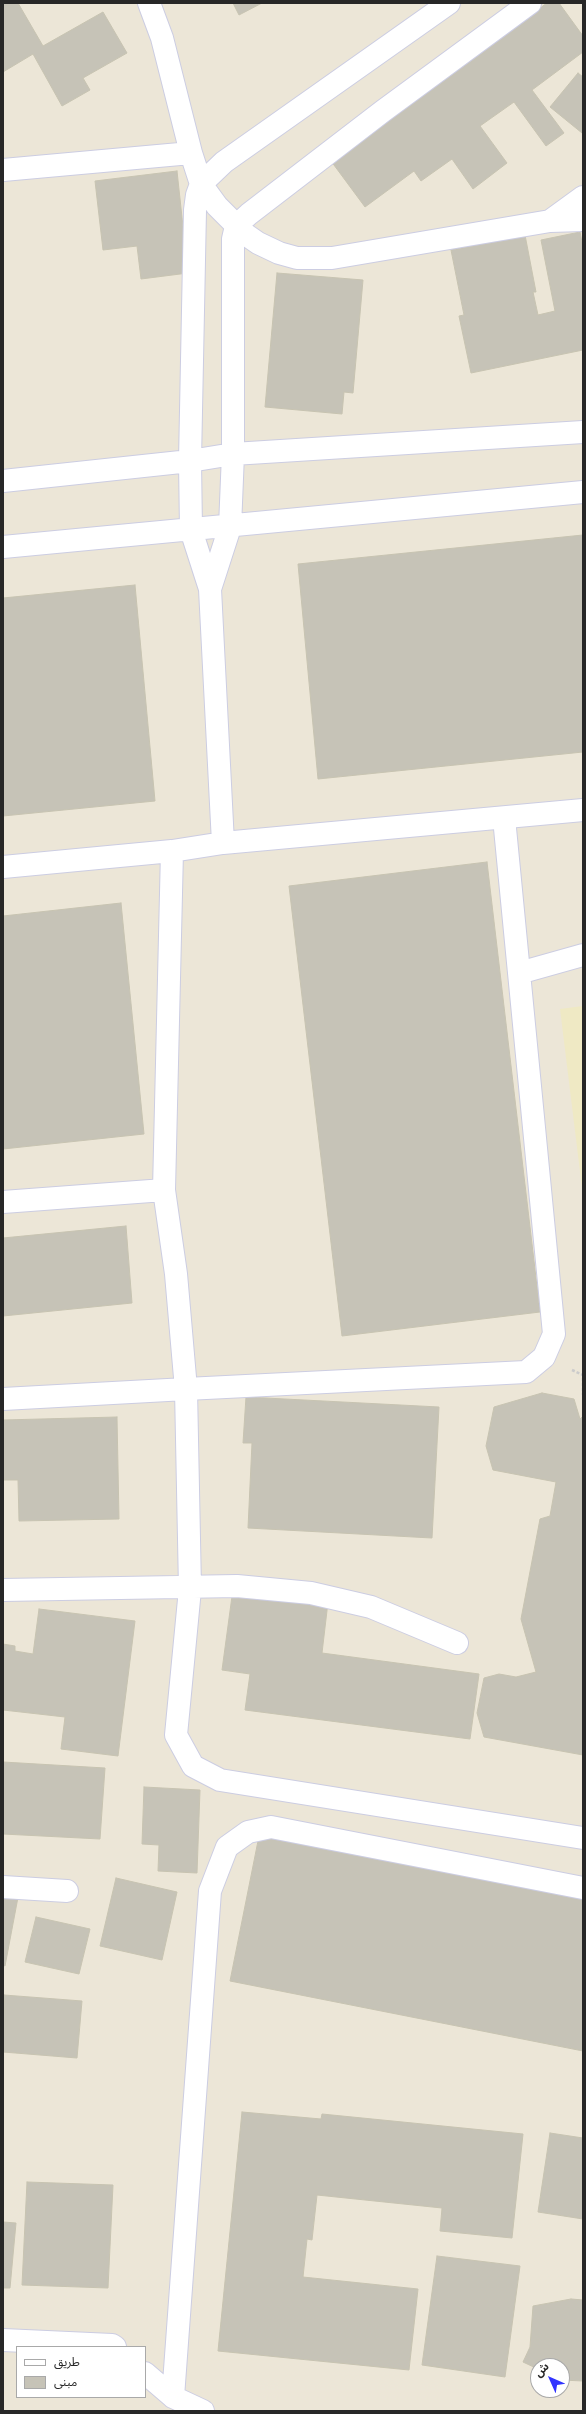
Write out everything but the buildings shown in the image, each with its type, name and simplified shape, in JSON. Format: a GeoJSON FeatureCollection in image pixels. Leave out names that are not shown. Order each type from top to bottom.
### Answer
{"type":"FeatureCollection","features":[{"type":"Feature","properties":{"kind":"street"},"geometry":{"type":"LineString","coordinates":[[149,3],[162,38],[191,153],[201,184],[236,226],[258,243],[279,253],[297,258],[332,258],[550,221],[583,220]]}},
{"type":"Feature","properties":{"kind":"street"},"geometry":{"type":"LineString","coordinates":[[223,842],[210,589],[191,530],[190,462],[195,210],[201,184],[224,162],[449,3]]}},
{"type":"Feature","properties":{"kind":"street"},"geometry":{"type":"LineString","coordinates":[[210,589],[230,527],[233,454],[233,239],[236,226],[249,214],[377,116],[530,3]]}},
{"type":"Feature","properties":{"kind":"street"},"geometry":{"type":"LineString","coordinates":[[3,170],[191,153]]}},
{"type":"Feature","properties":{"kind":"street"},"geometry":{"type":"LineString","coordinates":[[550,221],[583,197]]}},
{"type":"Feature","properties":{"kind":"street"},"geometry":{"type":"LineString","coordinates":[[3,481],[190,462],[233,454],[583,432]]}},
{"type":"Feature","properties":{"kind":"street"},"geometry":{"type":"LineString","coordinates":[[3,547],[230,527],[583,492]]}},
{"type":"Feature","properties":{"kind":"street"},"geometry":{"type":"LineString","coordinates":[[3,867],[172,852],[223,842],[583,810]]}},
{"type":"Feature","properties":{"kind":"street"},"geometry":{"type":"LineString","coordinates":[[3,1399],[526,1372],[544,1357],[554,1334],[504,818]]}},
{"type":"Feature","properties":{"kind":"street"},"geometry":{"type":"LineString","coordinates":[[172,852],[164,1190],[176,1274],[186,1389],[190,1589],[176,1734],[193,1766],[220,1780],[583,1838]]}},
{"type":"Feature","properties":{"kind":"street"},"geometry":{"type":"LineString","coordinates":[[519,973],[583,955]]}},
{"type":"Feature","properties":{"kind":"street"},"geometry":{"type":"LineString","coordinates":[[3,1202],[164,1190]]}},
{"type":"Feature","properties":{"kind":"street"},"geometry":{"type":"LineString","coordinates":[[3,1590],[190,1589],[237,1586],[311,1593],[371,1607],[457,1643]]}},
{"type":"Feature","properties":{"kind":"street"},"geometry":{"type":"LineString","coordinates":[[173,2397],[210,1891],[228,1847],[248,1832],[271,1827],[583,1888]]}},
{"type":"Feature","properties":{"kind":"street"},"geometry":{"type":"LineString","coordinates":[[3,1887],[67,1891]]}},
{"type":"Feature","properties":{"kind":"street"},"geometry":{"type":"LineString","coordinates":[[3,2340],[114,2346]]}},
{"type":"Feature","properties":{"kind":"street"},"geometry":{"type":"LineString","coordinates":[[146,2374],[173,2397],[203,2411]]}},
{"type":"Feature","properties":{"kind":"shaded area"},"geometry":{"type":"Polygon","coordinates":[[[583,1006],[583,1196],[560,1009],[583,1006]]]}}]}
